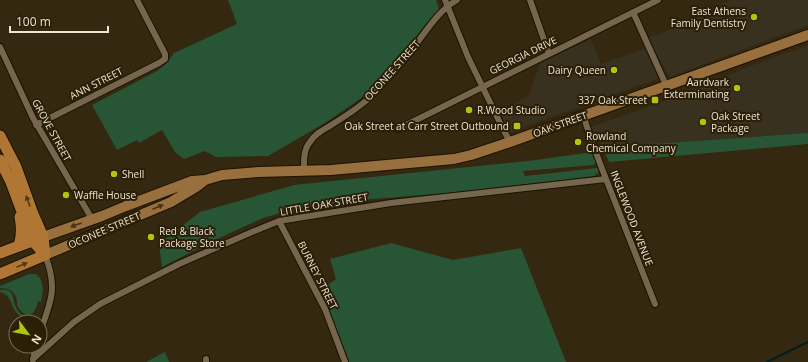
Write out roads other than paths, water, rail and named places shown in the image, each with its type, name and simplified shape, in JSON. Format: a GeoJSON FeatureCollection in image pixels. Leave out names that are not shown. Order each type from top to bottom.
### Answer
{"type":"FeatureCollection","features":[{"type":"Feature","properties":{"kind":"highway"},"geometry":{"type":"LineString","coordinates":[[0,136],[16,167],[33,214],[38,239]]}},
{"type":"Feature","properties":{"kind":"highway"},"geometry":{"type":"LineString","coordinates":[[0,160],[11,182],[20,206],[45,255]]}},
{"type":"Feature","properties":{"kind":"highway"},"geometry":{"type":"LineString","coordinates":[[19,246],[22,228],[20,206]]}},
{"type":"Feature","properties":{"kind":"highway","name":"OCONEE STREET"},"geometry":{"type":"LineString","coordinates":[[0,253],[38,239]]}},
{"type":"Feature","properties":{"kind":"highway","name":"OCONEE STREET"},"geometry":{"type":"LineString","coordinates":[[0,274],[45,255]]}},
{"type":"Feature","properties":{"kind":"main road","name":"OAK STREET"},"geometry":{"type":"LineString","coordinates":[[304,171],[454,159],[471,155],[808,35]]}},
{"type":"Feature","properties":{"kind":"main road","name":"OCONEE STREET"},"geometry":{"type":"LineString","coordinates":[[38,239],[192,181],[205,180],[222,175],[251,172],[304,171]]}},
{"type":"Feature","properties":{"kind":"main road","name":"OCONEE STREET"},"geometry":{"type":"LineString","coordinates":[[45,255],[170,202],[205,180]]}},
{"type":"Feature","properties":{"kind":"street","name":"ANN STREET"},"geometry":{"type":"LineString","coordinates":[[36,125],[165,59],[165,54],[137,0]]}},
{"type":"Feature","properties":{"kind":"street"},"geometry":{"type":"LineString","coordinates":[[445,0],[468,57],[510,142]]}},
{"type":"Feature","properties":{"kind":"street","name":"OCONEE STREET"},"geometry":{"type":"LineString","coordinates":[[304,171],[304,156],[308,144],[315,136],[369,98],[407,56],[428,28],[450,4],[457,0]]}},
{"type":"Feature","properties":{"kind":"street"},"geometry":{"type":"LineString","coordinates":[[530,0],[549,54]]}},
{"type":"Feature","properties":{"kind":"street","name":"GEORGIA DRIVE"},"geometry":{"type":"LineString","coordinates":[[398,129],[658,0]]}},
{"type":"Feature","properties":{"kind":"street"},"geometry":{"type":"LineString","coordinates":[[633,12],[666,86]]}},
{"type":"Feature","properties":{"kind":"street","name":"GROVE STREET"},"geometry":{"type":"LineString","coordinates":[[0,47],[36,125],[92,219]]}},
{"type":"Feature","properties":{"kind":"street","name":"INGLEWOOD AVENUE"},"geometry":{"type":"LineString","coordinates":[[583,116],[655,304]]}},
{"type":"Feature","properties":{"kind":"street","name":"LITTLE OAK STREET"},"geometry":{"type":"LineString","coordinates":[[33,360],[74,322],[100,304],[179,264],[279,221],[391,203],[606,179]]}},
{"type":"Feature","properties":{"kind":"street","name":"BURNEY STREET"},"geometry":{"type":"LineString","coordinates":[[279,221],[326,309],[345,362]]}},
{"type":"Feature","properties":{"kind":"street"},"geometry":{"type":"LineString","coordinates":[[45,255],[52,276],[52,294],[47,314]]}},
{"type":"Feature","properties":{"kind":"waterway"},"geometry":{"type":"LineString","coordinates":[[767,362],[808,342]]}},
{"type":"Feature","properties":{"kind":"place","name":"East Athens Family Dentistry"},"geometry":{"type":"Point","coordinates":[754,17]}},
{"type":"Feature","properties":{"kind":"place","name":"Dairy Queen"},"geometry":{"type":"Point","coordinates":[614,70]}},
{"type":"Feature","properties":{"kind":"place","name":"Aardvark Exterminating"},"geometry":{"type":"Point","coordinates":[737,88]}},
{"type":"Feature","properties":{"kind":"place","name":"337 Oak Street"},"geometry":{"type":"Point","coordinates":[655,100]}},
{"type":"Feature","properties":{"kind":"place","name":"R.Wood Studio"},"geometry":{"type":"Point","coordinates":[469,110]}},
{"type":"Feature","properties":{"kind":"place","name":"Oak Street Package"},"geometry":{"type":"Point","coordinates":[703,122]}},
{"type":"Feature","properties":{"kind":"place","name":"Oak Street at Carr Street Outbound"},"geometry":{"type":"Point","coordinates":[517,126]}},
{"type":"Feature","properties":{"kind":"place","name":"Rowland Chemical Company"},"geometry":{"type":"Point","coordinates":[578,142]}},
{"type":"Feature","properties":{"kind":"place","name":"Shell"},"geometry":{"type":"Point","coordinates":[114,174]}},
{"type":"Feature","properties":{"kind":"place","name":"Waffle House"},"geometry":{"type":"Point","coordinates":[66,195]}},
{"type":"Feature","properties":{"kind":"place","name":"Red & Black Package Store"},"geometry":{"type":"Point","coordinates":[151,237]}}]}
